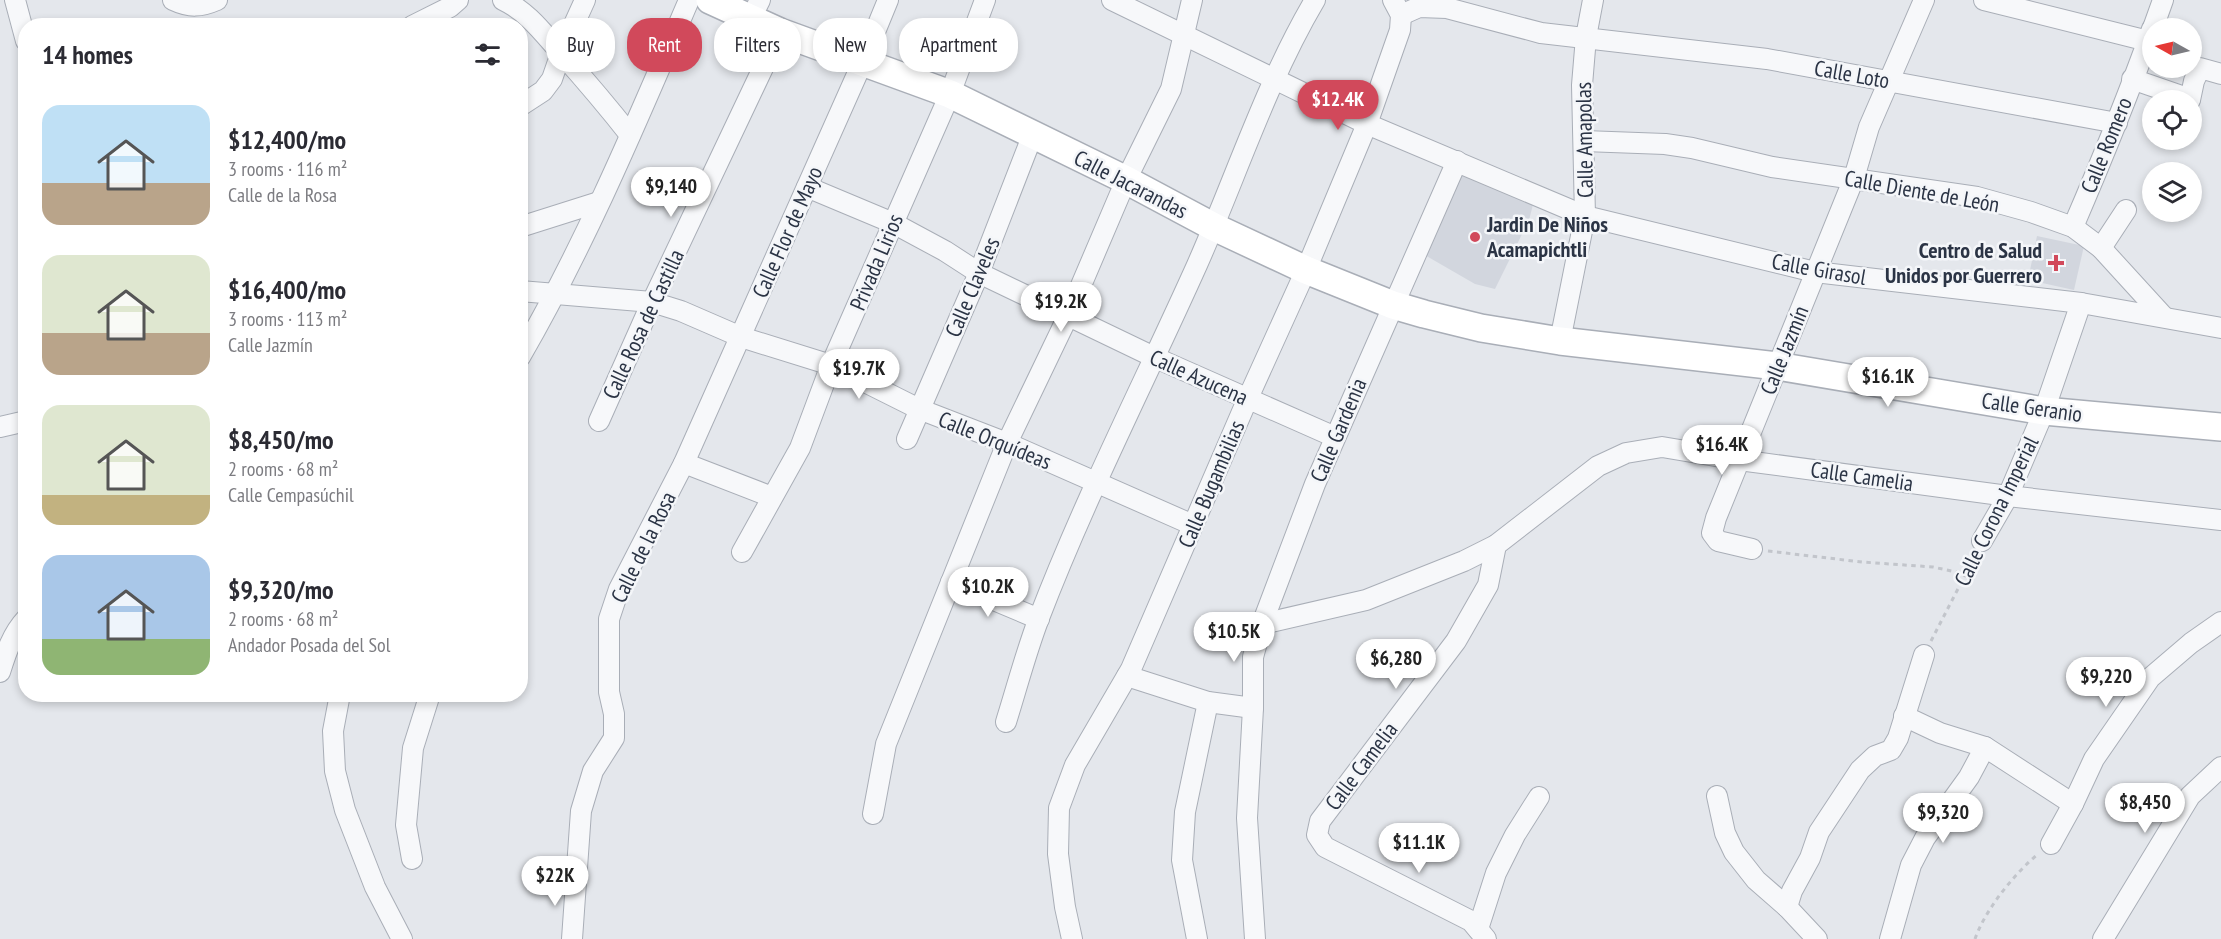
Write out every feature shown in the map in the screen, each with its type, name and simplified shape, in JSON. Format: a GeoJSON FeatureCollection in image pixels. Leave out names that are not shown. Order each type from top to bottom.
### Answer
{"type":"FeatureCollection","features":[{"type":"Feature","properties":{"kind":"street"},"geometry":{"type":"LineString","coordinates":[[15,0],[20,18]]}},
{"type":"Feature","properties":{"kind":"street"},"geometry":{"type":"LineString","coordinates":[[173,0],[196,7],[217,0]]}},
{"type":"Feature","properties":{"kind":"street"},"geometry":{"type":"LineString","coordinates":[[428,18],[450,7],[458,0]]}},
{"type":"Feature","properties":{"kind":"street"},"geometry":{"type":"LineString","coordinates":[[503,0],[524,12],[546,36]]}},
{"type":"Feature","properties":{"kind":"street"},"geometry":{"type":"LineString","coordinates":[[577,18],[585,0]]}},
{"type":"Feature","properties":{"kind":"street"},"geometry":{"type":"LineString","coordinates":[[528,343],[557,294],[689,0]]}},
{"type":"Feature","properties":{"kind":"street","name":"Calle Jacarandas"},"geometry":{"type":"LineString","coordinates":[[710,0],[755,9]]}},
{"type":"Feature","properties":{"kind":"street","name":"Calle Flor de Mayo"},"geometry":{"type":"LineString","coordinates":[[881,18],[888,0]]}},
{"type":"Feature","properties":{"kind":"street","name":"Privada Lirios"},"geometry":{"type":"LineString","coordinates":[[742,552],[800,448],[831,365],[950,94],[986,0]]}},
{"type":"Feature","properties":{"kind":"street"},"geometry":{"type":"LineString","coordinates":[[1112,0],[1367,124],[1585,216]]}},
{"type":"Feature","properties":{"kind":"street"},"geometry":{"type":"LineString","coordinates":[[873,814],[886,744],[1007,443],[1068,316],[1126,180],[1171,88],[1192,0]]}},
{"type":"Feature","properties":{"kind":"street"},"geometry":{"type":"LineString","coordinates":[[1006,722],[1039,619],[1096,483],[1214,226],[1296,31],[1315,0]]}},
{"type":"Feature","properties":{"kind":"street","name":"Calle Jazmín"},"geometry":{"type":"LineString","coordinates":[[1752,549],[1718,542],[1712,533],[1854,178],[1869,127],[1924,0]]}},
{"type":"Feature","properties":{"kind":"street"},"geometry":{"type":"LineString","coordinates":[[1984,0],[2142,31]]}},
{"type":"Feature","properties":{"kind":"street","name":"Calle Romero"},"geometry":{"type":"LineString","coordinates":[[2156,18],[2163,0]]}},
{"type":"Feature","properties":{"kind":"street","name":"Calle Amapolas"},"geometry":{"type":"LineString","coordinates":[[1560,341],[1585,216],[1582,85],[1591,5]]}},
{"type":"Feature","properties":{"kind":"street","name":"Calle Bugambilias"},"geometry":{"type":"LineString","coordinates":[[1072,939],[1058,854],[1059,808],[1075,765],[1127,676],[1305,270],[1367,124],[1398,15],[1419,7],[1447,8],[1540,33],[1586,38]]}},
{"type":"Feature","properties":{"kind":"street","name":"Calle Loto"},"geometry":{"type":"LineString","coordinates":[[1586,38],[1665,49],[1767,59],[2117,123]]}},
{"type":"Feature","properties":{"kind":"street","name":"Calle Romero"},"geometry":{"type":"LineString","coordinates":[[2073,227],[2117,123],[2142,55]]}},
{"type":"Feature","properties":{"kind":"street"},"geometry":{"type":"LineString","coordinates":[[2192,90],[2200,68],[2221,74]]}},
{"type":"Feature","properties":{"kind":"street","name":"Calle Jacarandas"},"geometry":{"type":"LineString","coordinates":[[887,70],[950,94],[1305,270],[1393,304],[1481,328],[1560,341]]}},
{"type":"Feature","properties":{"kind":"street"},"geometry":{"type":"LineString","coordinates":[[528,101],[543,91],[554,72]]}},
{"type":"Feature","properties":{"kind":"street"},"geometry":{"type":"LineString","coordinates":[[578,72],[630,135]]}},
{"type":"Feature","properties":{"kind":"street","name":"Calle Rosa de Castilla"},"geometry":{"type":"LineString","coordinates":[[599,421],[652,302],[761,72]]}},
{"type":"Feature","properties":{"kind":"street","name":"Calle Flor de Mayo"},"geometry":{"type":"LineString","coordinates":[[684,463],[859,72]]}},
{"type":"Feature","properties":{"kind":"street"},"geometry":{"type":"LineString","coordinates":[[2132,79],[2162,90]]}},
{"type":"Feature","properties":{"kind":"street","name":"Calle Claveles"},"geometry":{"type":"LineString","coordinates":[[907,439],[979,273],[1033,134]]}},
{"type":"Feature","properties":{"kind":"street","name":"Calle Diente de León"},"geometry":{"type":"LineString","coordinates":[[1584,141],[1665,144],[1692,148],[1772,167],[1977,197],[2031,212],[2073,227],[2101,248],[2164,317]]}},
{"type":"Feature","properties":{"kind":"street","name":"Calle Gardenia"},"geometry":{"type":"LineString","coordinates":[[1255,939],[1247,818],[1253,708],[1253,657],[1262,624],[1315,484],[1457,161]]}},
{"type":"Feature","properties":{"kind":"street","name":"Calle Azucena"},"geometry":{"type":"LineString","coordinates":[[807,187],[892,223],[945,251],[979,273],[1155,358],[1335,437]]}},
{"type":"Feature","properties":{"kind":"street"},"geometry":{"type":"LineString","coordinates":[[528,224],[599,202]]}},
{"type":"Feature","properties":{"kind":"street"},"geometry":{"type":"LineString","coordinates":[[2101,248],[2126,210]]}},
{"type":"Feature","properties":{"kind":"street","name":"Calle Girasol"},"geometry":{"type":"LineString","coordinates":[[1585,216],[1815,272],[2081,303],[2164,317]]}},
{"type":"Feature","properties":{"kind":"street","name":"Calle Orquídeas"},"geometry":{"type":"LineString","coordinates":[[528,292],[652,302],[681,311],[741,337],[831,365],[919,409],[1007,443],[1193,525]]}},
{"type":"Feature","properties":{"kind":"street","name":"Calle Corona Imperial"},"geometry":{"type":"LineString","coordinates":[[1982,541],[2008,496],[2044,411],[2081,303]]}},
{"type":"Feature","properties":{"kind":"street"},"geometry":{"type":"LineString","coordinates":[[2164,317],[2221,328]]}},
{"type":"Feature","properties":{"kind":"street","name":"Calle Geranio"},"geometry":{"type":"LineString","coordinates":[[1560,341],[1777,366],[2044,411],[2221,427]]}},
{"type":"Feature","properties":{"kind":"street"},"geometry":{"type":"LineString","coordinates":[[0,427],[18,423]]}},
{"type":"Feature","properties":{"kind":"street","name":"Calle Camelia"},"geometry":{"type":"LineString","coordinates":[[1262,624],[1366,600],[1464,561],[1496,545],[1598,466],[1626,453],[1662,447],[1740,460],[2008,496],[2221,520]]}},
{"type":"Feature","properties":{"kind":"street"},"geometry":{"type":"LineString","coordinates":[[684,463],[772,497]]}},
{"type":"Feature","properties":{"kind":"street","name":"Calle de la Rosa"},"geometry":{"type":"LineString","coordinates":[[572,939],[581,811],[593,771],[614,738],[614,714],[609,692],[609,619],[619,589],[684,463]]}},
{"type":"Feature","properties":{"kind":"street","name":"Calle Camelia"},"geometry":{"type":"LineString","coordinates":[[1482,934],[1471,921],[1325,847],[1317,835],[1320,821],[1456,641],[1488,585],[1496,545]]}},
{"type":"Feature","properties":{"kind":"street"},"geometry":{"type":"LineString","coordinates":[[951,582],[1039,619]]}},
{"type":"Feature","properties":{"kind":"street"},"geometry":{"type":"LineString","coordinates":[[2051,844],[2094,759],[2150,678],[2191,643],[2221,622]]}},
{"type":"Feature","properties":{"kind":"street"},"geometry":{"type":"LineString","coordinates":[[0,672],[8,647],[18,628]]}},
{"type":"Feature","properties":{"kind":"street"},"geometry":{"type":"LineString","coordinates":[[1787,907],[1792,891],[1810,858],[1820,832],[1860,770],[1875,756],[1891,750],[1898,738],[1924,655]]}},
{"type":"Feature","properties":{"kind":"street"},"geometry":{"type":"LineString","coordinates":[[1127,676],[1208,702],[1253,708]]}},
{"type":"Feature","properties":{"kind":"street"},"geometry":{"type":"LineString","coordinates":[[338,702],[333,731],[335,771],[345,810],[375,887],[402,939]]}},
{"type":"Feature","properties":{"kind":"street"},"geometry":{"type":"LineString","coordinates":[[412,859],[406,825],[413,748],[427,702]]}},
{"type":"Feature","properties":{"kind":"street"},"geometry":{"type":"LineString","coordinates":[[1197,939],[1182,860],[1185,812],[1208,702]]}},
{"type":"Feature","properties":{"kind":"street"},"geometry":{"type":"LineString","coordinates":[[1904,716],[1940,733],[1986,747],[2073,804]]}},
{"type":"Feature","properties":{"kind":"street"},"geometry":{"type":"LineString","coordinates":[[1890,939],[1911,865],[1925,838],[1969,777],[1986,747]]}},
{"type":"Feature","properties":{"kind":"street"},"geometry":{"type":"LineString","coordinates":[[2106,938],[2190,796],[2221,767]]}},
{"type":"Feature","properties":{"kind":"street"},"geometry":{"type":"LineString","coordinates":[[1717,796],[1725,832],[1734,852],[1756,880],[1787,907],[1817,939]]}},
{"type":"Feature","properties":{"kind":"street"},"geometry":{"type":"LineString","coordinates":[[1482,934],[1496,873],[1515,835],[1539,797]]}},
{"type":"Feature","properties":{"kind":"path","name":"Calle Corona Imperial"},"geometry":{"type":"LineString","coordinates":[[1924,655],[1982,541]]}},
{"type":"Feature","properties":{"kind":"path"},"geometry":{"type":"LineString","coordinates":[[1752,549],[1862,562],[1933,567],[1965,574]]}},
{"type":"Feature","properties":{"kind":"path"},"geometry":{"type":"LineString","coordinates":[[1975,939],[1980,924],[2022,868],[2051,844]]}},
{"type":"Feature","properties":{"kind":"shaded area","name":"Jardin De Niños Acamapichtli"},"geometry":{"type":"Polygon","coordinates":[[[1458,165],[1535,197],[1529,220],[1495,289],[1475,284],[1423,254],[1458,165]]]}},
{"type":"Feature","properties":{"kind":"shaded area","name":"Centro de Salud Unidos por Guerrero"},"geometry":{"type":"Polygon","coordinates":[[[2037,236],[2084,246],[2074,290],[2028,280],[2037,236]]]}},
{"type":"Feature","properties":{"kind":"place","name":"Jardin De Niños Acamapichtli"},"geometry":{"type":"Point","coordinates":[1475,237]}},
{"type":"Feature","properties":{"kind":"place","name":"Centro de Salud Unidos por Guerrero"},"geometry":{"type":"Point","coordinates":[2056,263]}}]}
